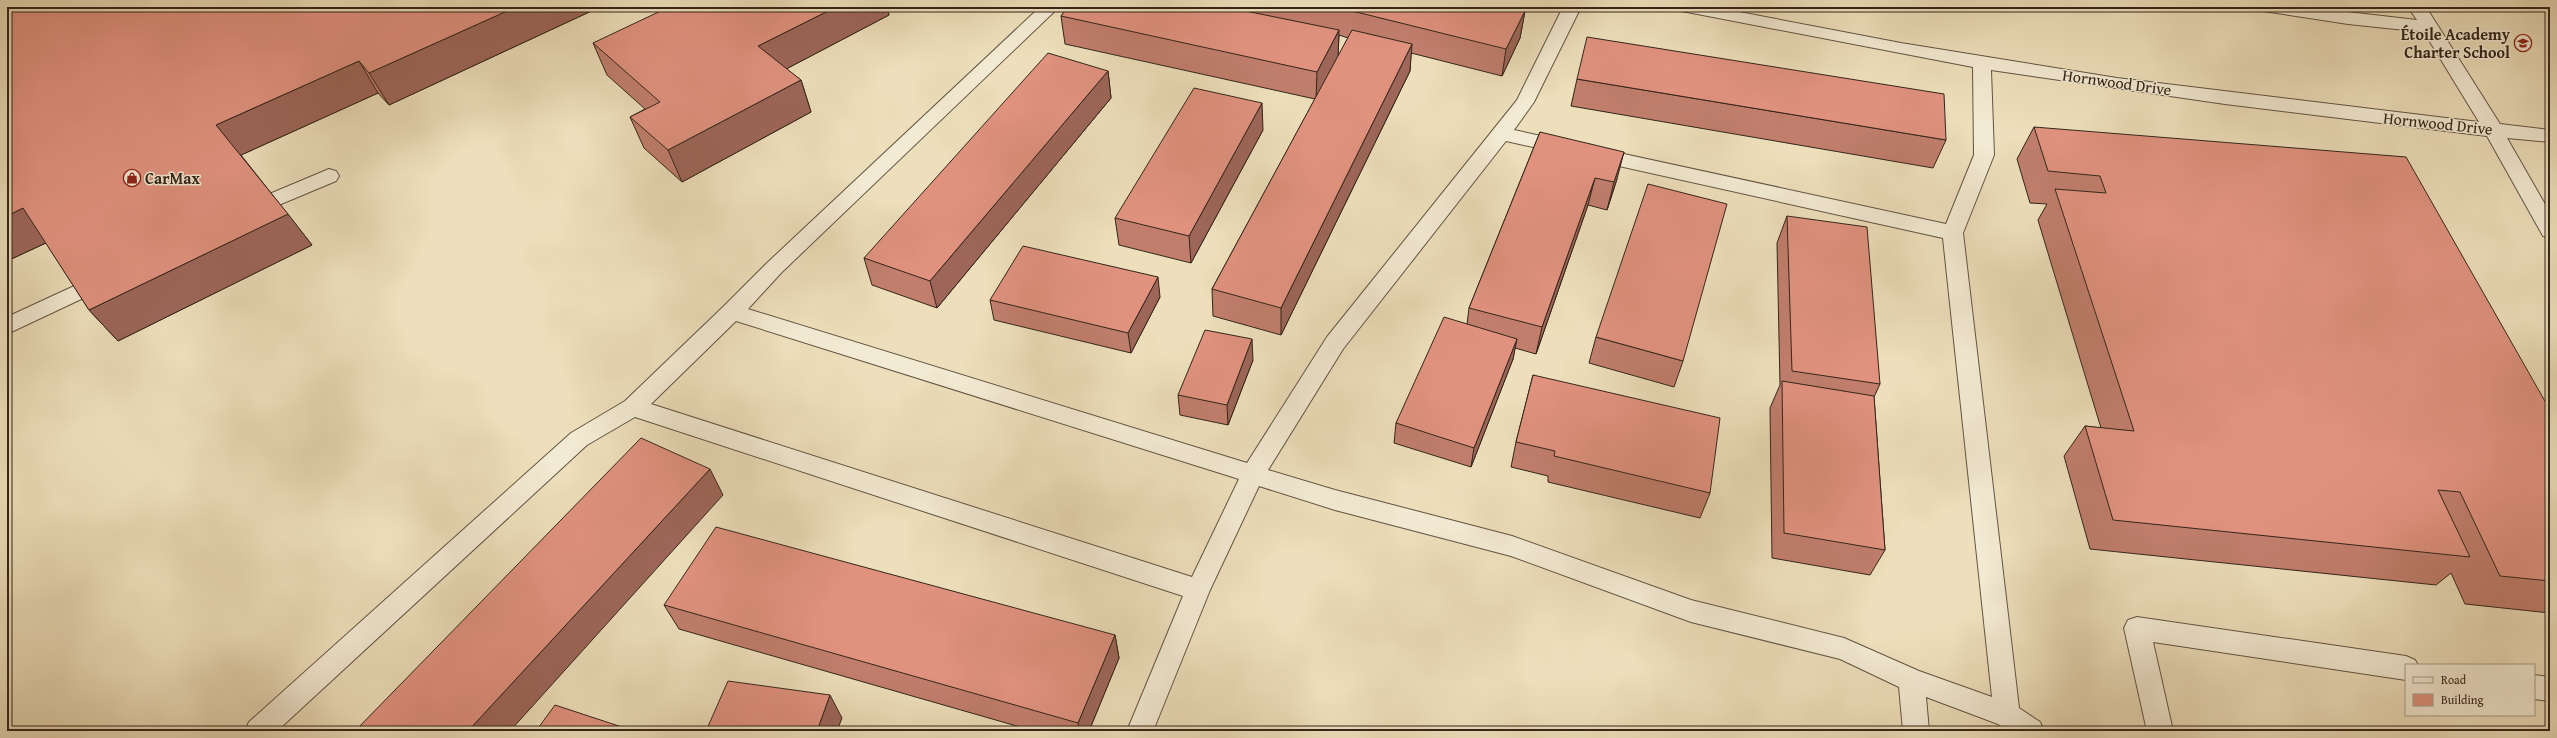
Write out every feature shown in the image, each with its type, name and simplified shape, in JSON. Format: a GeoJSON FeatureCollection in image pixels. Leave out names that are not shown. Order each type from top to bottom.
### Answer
{"type":"FeatureCollection","features":[{"type":"Feature","properties":{"kind":"street"},"geometry":{"type":"LineString","coordinates":[[258,731],[579,439],[633,407],[732,312],[779,263],[1050,7]]}},
{"type":"Feature","properties":{"kind":"street"},"geometry":{"type":"LineString","coordinates":[[1140,731],[1198,590],[1253,474],[1335,343],[1502,134],[1525,102],[1572,7]]}},
{"type":"Feature","properties":{"kind":"street","name":"Hornwood Drive"},"geometry":{"type":"LineString","coordinates":[[1687,7],[1754,14],[1982,62],[2241,100],[2550,136]]}},
{"type":"Feature","properties":{"kind":"street"},"geometry":{"type":"LineString","coordinates":[[2270,7],[2429,27]]}},
{"type":"Feature","properties":{"kind":"street"},"geometry":{"type":"LineString","coordinates":[[2417,7],[2492,130],[2550,231]]}},
{"type":"Feature","properties":{"kind":"street"},"geometry":{"type":"LineString","coordinates":[[1982,62],[1984,155],[1953,233],[1981,496],[2007,715]]}},
{"type":"Feature","properties":{"kind":"street"},"geometry":{"type":"LineString","coordinates":[[1502,134],[1953,233]]}},
{"type":"Feature","properties":{"kind":"street"},"geometry":{"type":"LineString","coordinates":[[274,200],[329,176]]}},
{"type":"Feature","properties":{"kind":"street"},"geometry":{"type":"LineString","coordinates":[[7,326],[85,289]]}},
{"type":"Feature","properties":{"kind":"street"},"geometry":{"type":"LineString","coordinates":[[732,312],[1336,500],[1512,546],[1691,611],[1844,649],[1911,680],[2007,715],[2031,731]]}},
{"type":"Feature","properties":{"kind":"street"},"geometry":{"type":"LineString","coordinates":[[633,407],[1198,590]]}},
{"type":"Feature","properties":{"kind":"street"},"geometry":{"type":"LineString","coordinates":[[2160,731],[2137,628],[2405,668]]}},
{"type":"Feature","properties":{"kind":"street"},"geometry":{"type":"LineString","coordinates":[[1911,680],[1916,731]]}},
{"type":"Feature","properties":{"kind":"street"},"geometry":{"type":"LineString","coordinates":[[2535,687],[2550,689]]}},
{"type":"Feature","properties":{"kind":"building","name":"CarMax"},"geometry":{"type":"Polygon","coordinates":[[[7,7],[516,7],[369,73],[359,61],[216,125],[288,214],[89,310],[23,208],[7,216],[7,7]]]}},
{"type":"Feature","properties":{"kind":"building"},"geometry":{"type":"Polygon","coordinates":[[[669,7],[836,7],[758,46],[801,80],[668,150],[630,117],[660,102],[593,43],[669,7]]]}},
{"type":"Feature","properties":{"kind":"building"},"geometry":{"type":"Polygon","coordinates":[[[1068,7],[1226,7],[1339,30],[1317,72],[1061,16],[1068,7]]]}},
{"type":"Feature","properties":{"kind":"building"},"geometry":{"type":"Polygon","coordinates":[[[1336,7],[1509,7],[1525,11],[1506,49],[1336,7]]]}},
{"type":"Feature","properties":{"kind":"building"},"geometry":{"type":"Polygon","coordinates":[[[1352,30],[1412,44],[1281,308],[1212,289],[1352,30]]]}},
{"type":"Feature","properties":{"kind":"building"},"geometry":{"type":"Polygon","coordinates":[[[1587,37],[1944,94],[1946,140],[1577,79],[1587,37]]]}},
{"type":"Feature","properties":{"kind":"building"},"geometry":{"type":"Polygon","coordinates":[[[1048,53],[1108,71],[930,281],[864,258],[1048,53]]]}},
{"type":"Feature","properties":{"kind":"building"},"geometry":{"type":"Polygon","coordinates":[[[1194,88],[1262,103],[1189,236],[1115,218],[1194,88]]]}},
{"type":"Feature","properties":{"kind":"building"},"geometry":{"type":"Polygon","coordinates":[[[2034,127],[2406,157],[2550,410],[2550,581],[2500,576],[2460,492],[2438,490],[2470,557],[2113,520],[2085,426],[2134,431],[2055,189],[2106,193],[2100,176],[2048,171],[2034,127]]]}},
{"type":"Feature","properties":{"kind":"building"},"geometry":{"type":"Polygon","coordinates":[[[1540,132],[1624,152],[1614,182],[1595,178],[1542,327],[1469,308],[1540,132]]]}},
{"type":"Feature","properties":{"kind":"building"},"geometry":{"type":"Polygon","coordinates":[[[1648,184],[1727,204],[1683,361],[1596,337],[1648,184]]]}},
{"type":"Feature","properties":{"kind":"building"},"geometry":{"type":"Polygon","coordinates":[[[1787,216],[1867,227],[1880,384],[1792,371],[1787,216]]]}},
{"type":"Feature","properties":{"kind":"building"},"geometry":{"type":"Polygon","coordinates":[[[1023,246],[1158,277],[1128,333],[990,300],[1023,246]]]}},
{"type":"Feature","properties":{"kind":"building"},"geometry":{"type":"Polygon","coordinates":[[[1444,317],[1517,339],[1474,448],[1396,423],[1444,317]]]}},
{"type":"Feature","properties":{"kind":"building"},"geometry":{"type":"Polygon","coordinates":[[[1205,330],[1252,339],[1227,405],[1178,395],[1205,330]]]}},
{"type":"Feature","properties":{"kind":"building"},"geometry":{"type":"Polygon","coordinates":[[[1533,375],[1720,418],[1710,493],[1554,456],[1555,451],[1516,442],[1533,375]]]}},
{"type":"Feature","properties":{"kind":"building"},"geometry":{"type":"Polygon","coordinates":[[[1782,381],[1874,396],[1885,550],[1784,533],[1782,381]]]}},
{"type":"Feature","properties":{"kind":"building"},"geometry":{"type":"Polygon","coordinates":[[[641,438],[710,469],[468,731],[355,731],[641,438]]]}},
{"type":"Feature","properties":{"kind":"building"},"geometry":{"type":"Polygon","coordinates":[[[716,527],[1115,635],[1078,723],[664,605],[716,527]]]}},
{"type":"Feature","properties":{"kind":"building"},"geometry":{"type":"Polygon","coordinates":[[[728,681],[830,695],[817,731],[706,731],[728,681]]]}},
{"type":"Feature","properties":{"kind":"building"},"geometry":{"type":"Polygon","coordinates":[[[555,705],[634,731],[536,731],[555,705]]]}},
{"type":"Feature","properties":{"kind":"place","name":"Étoile Academy Charter School"},"geometry":{"type":"Point","coordinates":[2523,43]}},
{"type":"Feature","properties":{"kind":"place","name":"CarMax"},"geometry":{"type":"Point","coordinates":[132,178]}}]}
